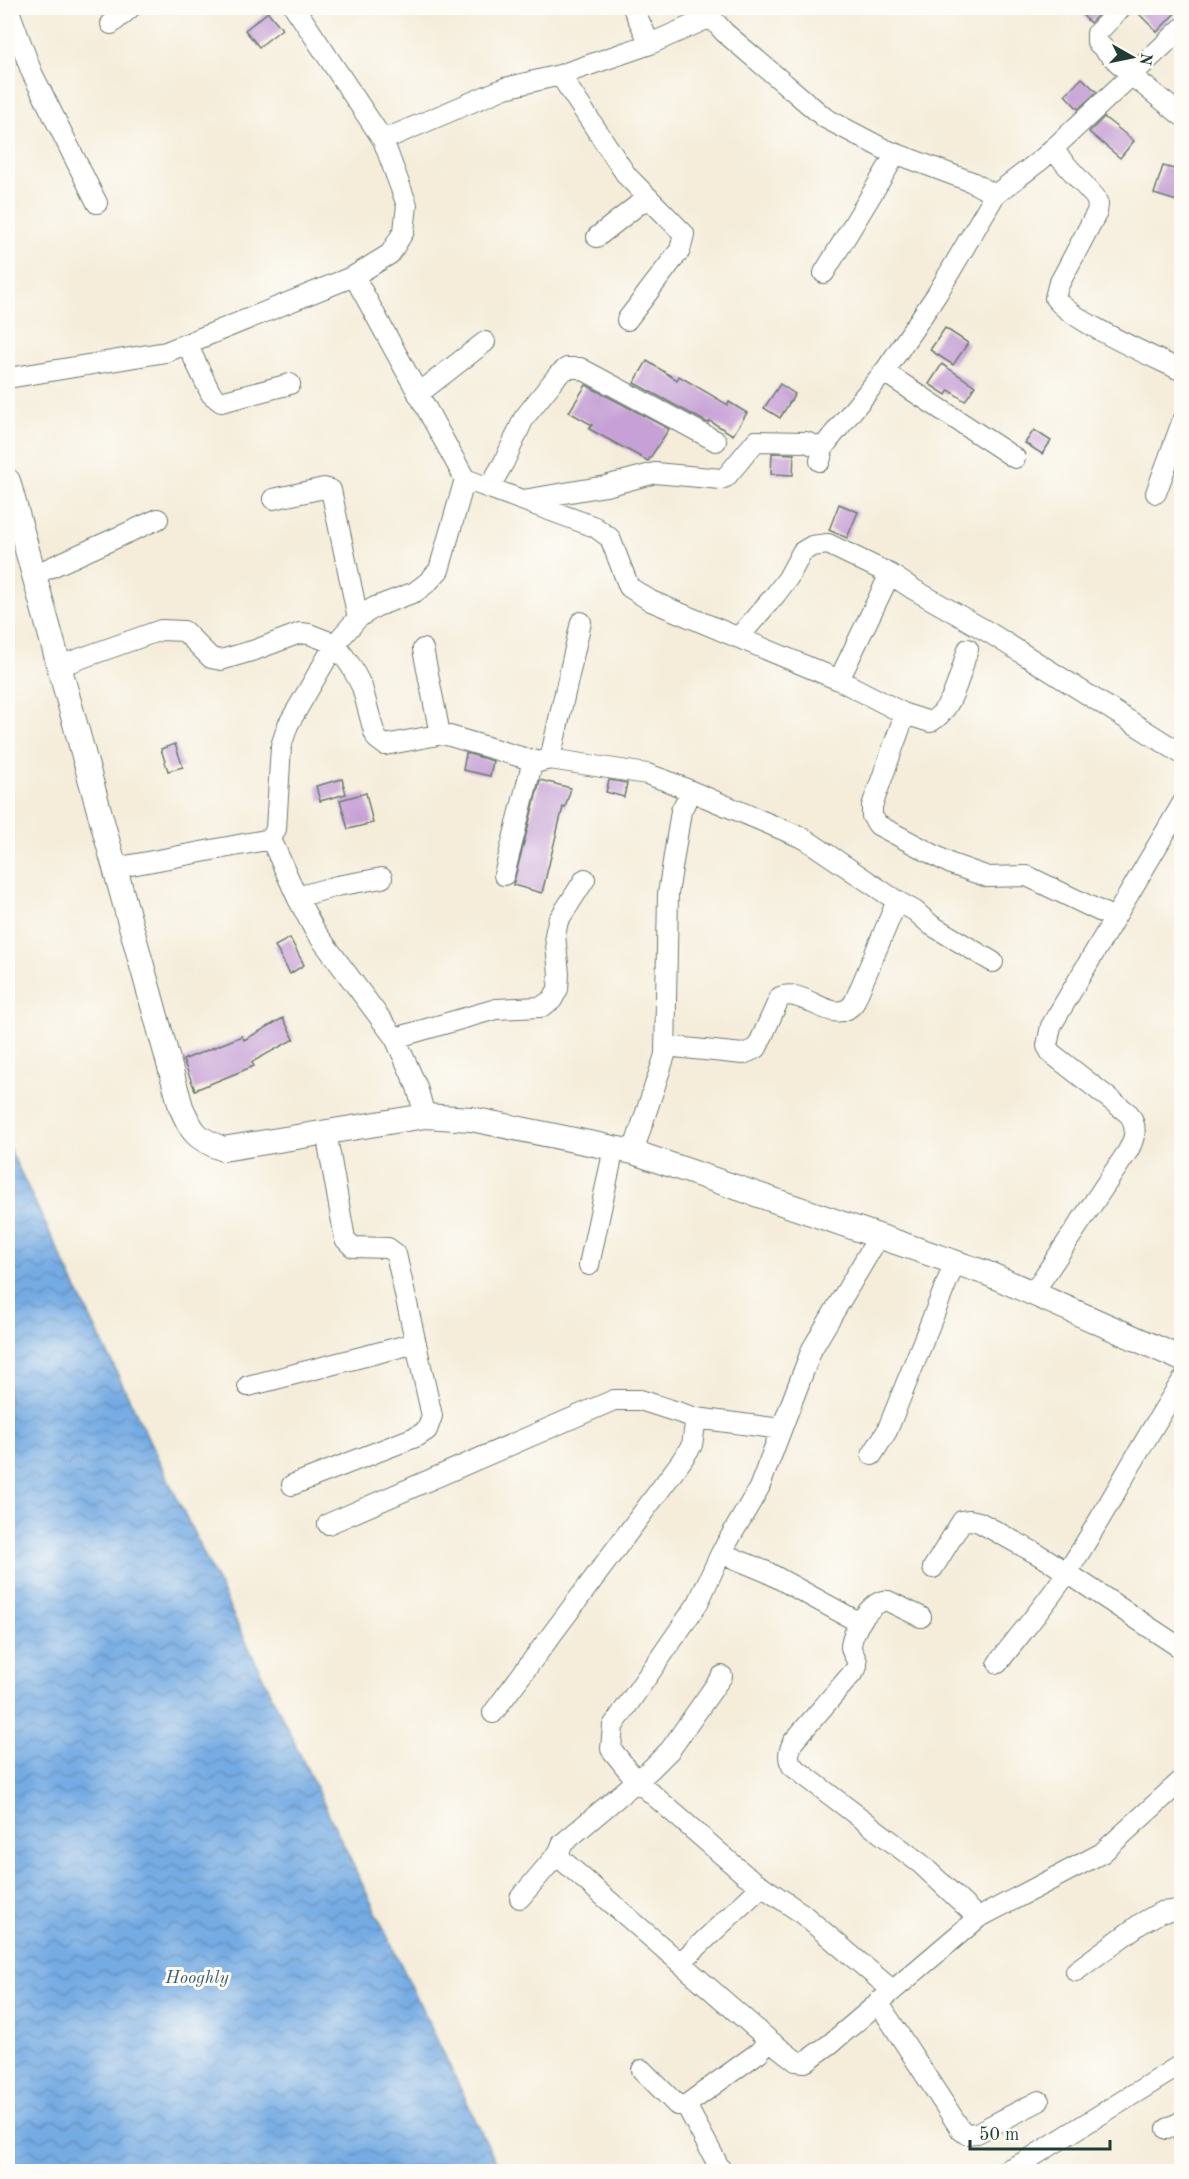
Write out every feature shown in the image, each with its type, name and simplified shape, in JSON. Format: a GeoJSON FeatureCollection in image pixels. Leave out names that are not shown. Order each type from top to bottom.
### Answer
{"type":"FeatureCollection","features":[{"type":"Feature","properties":{"kind":"street"},"geometry":{"type":"LineString","coordinates":[[8,8],[32,74],[97,203]]}},
{"type":"Feature","properties":{"kind":"street"},"geometry":{"type":"LineString","coordinates":[[111,24],[130,8]]}},
{"type":"Feature","properties":{"kind":"street"},"geometry":{"type":"LineString","coordinates":[[8,378],[166,352],[354,276],[390,254],[404,231],[407,205],[383,140],[295,8]]}},
{"type":"Feature","properties":{"kind":"street"},"geometry":{"type":"LineString","coordinates":[[633,8],[650,44]]}},
{"type":"Feature","properties":{"kind":"street"},"geometry":{"type":"LineString","coordinates":[[1121,8],[1097,33],[1095,38],[1097,42],[1131,75],[1182,116]]}},
{"type":"Feature","properties":{"kind":"street"},"geometry":{"type":"LineString","coordinates":[[383,140],[506,88],[560,75],[650,44],[713,12],[724,32],[825,118],[896,154],[972,182],[995,195]]}},
{"type":"Feature","properties":{"kind":"street"},"geometry":{"type":"LineString","coordinates":[[524,500],[606,486],[648,474],[721,479],[726,477],[756,441],[806,442],[822,455],[884,372],[937,294],[995,195],[1052,149],[1182,28]]}},
{"type":"Feature","properties":{"kind":"street"},"geometry":{"type":"LineString","coordinates":[[560,75],[627,176],[679,226],[684,234],[680,249],[627,320]]}},
{"type":"Feature","properties":{"kind":"street"},"geometry":{"type":"LineString","coordinates":[[1052,149],[1095,197],[1098,204],[1097,212],[1058,286],[1055,298],[1059,304],[1095,327],[1182,371]]}},
{"type":"Feature","properties":{"kind":"street"},"geometry":{"type":"LineString","coordinates":[[824,273],[896,154]]}},
{"type":"Feature","properties":{"kind":"street"},"geometry":{"type":"LineString","coordinates":[[597,237],[648,197]]}},
{"type":"Feature","properties":{"kind":"street"},"geometry":{"type":"LineString","coordinates":[[354,276],[465,478],[595,527],[610,538],[629,587],[651,601],[839,680],[905,714],[930,722],[941,714],[948,704],[968,649]]}},
{"type":"Feature","properties":{"kind":"street"},"geometry":{"type":"LineString","coordinates":[[418,394],[485,342]]}},
{"type":"Feature","properties":{"kind":"street"},"geometry":{"type":"LineString","coordinates":[[187,344],[211,394],[221,402],[290,384]]}},
{"type":"Feature","properties":{"kind":"street"},"geometry":{"type":"LineString","coordinates":[[489,488],[524,418],[558,375],[567,368],[580,368],[716,441]]}},
{"type":"Feature","properties":{"kind":"street"},"geometry":{"type":"LineString","coordinates":[[884,372],[1015,458]]}},
{"type":"Feature","properties":{"kind":"street"},"geometry":{"type":"LineString","coordinates":[[1156,493],[1182,422]]}},
{"type":"Feature","properties":{"kind":"street"},"geometry":{"type":"LineString","coordinates":[[271,839],[276,829],[281,746],[288,725],[335,644],[358,618],[375,607],[415,592],[439,570],[465,478]]}},
{"type":"Feature","properties":{"kind":"street"},"geometry":{"type":"LineString","coordinates":[[8,482],[181,1107],[191,1130],[204,1141],[223,1149],[425,1116],[471,1119],[624,1150],[989,1274],[1182,1359]]}},
{"type":"Feature","properties":{"kind":"street"},"geometry":{"type":"LineString","coordinates":[[273,499],[324,488],[331,490],[358,618]]}},
{"type":"Feature","properties":{"kind":"street"},"geometry":{"type":"LineString","coordinates":[[34,575],[158,519]]}},
{"type":"Feature","properties":{"kind":"street"},"geometry":{"type":"LineString","coordinates":[[738,638],[788,578],[802,552],[812,546],[828,544],[890,574],[990,633],[1182,754]]}},
{"type":"Feature","properties":{"kind":"street"},"geometry":{"type":"LineString","coordinates":[[839,680],[890,574]]}},
{"type":"Feature","properties":{"kind":"street"},"geometry":{"type":"LineString","coordinates":[[504,875],[542,760],[581,622]]}},
{"type":"Feature","properties":{"kind":"street"},"geometry":{"type":"LineString","coordinates":[[59,666],[160,630],[184,631],[211,658],[221,660],[300,633],[309,634],[335,644],[351,666],[362,687],[374,732],[385,745],[440,734],[542,760],[647,774],[805,839],[993,962]]}},
{"type":"Feature","properties":{"kind":"street"},"geometry":{"type":"LineString","coordinates":[[423,650],[440,734]]}},
{"type":"Feature","properties":{"kind":"street"},"geometry":{"type":"LineString","coordinates":[[905,714],[872,806],[873,816],[878,825],[951,864],[988,877],[1027,876],[1114,918]]}},
{"type":"Feature","properties":{"kind":"street"},"geometry":{"type":"LineString","coordinates":[[589,1264],[624,1150],[665,1055],[668,894],[681,811],[691,791]]}},
{"type":"Feature","properties":{"kind":"street"},"geometry":{"type":"LineString","coordinates":[[1034,1293],[1134,1139],[1136,1128],[1129,1114],[1057,1060],[1047,1046],[1051,1026],[1182,804]]}},
{"type":"Feature","properties":{"kind":"street"},"geometry":{"type":"LineString","coordinates":[[115,868],[271,839]]}},
{"type":"Feature","properties":{"kind":"street"},"geometry":{"type":"LineString","coordinates":[[271,839],[315,931],[395,1038],[417,1087],[425,1116]]}},
{"type":"Feature","properties":{"kind":"street"},"geometry":{"type":"LineString","coordinates":[[297,897],[337,886],[382,878]]}},
{"type":"Feature","properties":{"kind":"street"},"geometry":{"type":"LineString","coordinates":[[395,1038],[496,1009],[541,1007],[552,1000],[558,989],[560,974],[555,935],[558,921],[585,879]]}},
{"type":"Feature","properties":{"kind":"street"},"geometry":{"type":"LineString","coordinates":[[665,1046],[743,1054],[751,1052],[757,1048],[780,998],[788,994],[834,1011],[849,1010],[897,901]]}},
{"type":"Feature","properties":{"kind":"street"},"geometry":{"type":"LineString","coordinates":[[292,1485],[418,1436],[427,1430],[432,1416],[396,1254],[388,1248],[353,1247],[345,1239],[326,1132]]}},
{"type":"Feature","properties":{"kind":"street"},"geometry":{"type":"LineString","coordinates":[[879,1236],[812,1349],[759,1488],[722,1553],[698,1603],[613,1726],[611,1749],[636,1780],[744,1874],[800,1912],[885,1996],[961,2130],[966,2134],[977,2133],[1039,2101]]}},
{"type":"Feature","properties":{"kind":"street"},"geometry":{"type":"LineString","coordinates":[[872,1455],[887,1431],[955,1262]]}},
{"type":"Feature","properties":{"kind":"street"},"geometry":{"type":"LineString","coordinates":[[248,1386],[416,1343]]}},
{"type":"Feature","properties":{"kind":"street"},"geometry":{"type":"LineString","coordinates":[[998,1663],[1067,1573],[1118,1490],[1147,1434],[1182,1381]]}},
{"type":"Feature","properties":{"kind":"street"},"geometry":{"type":"LineString","coordinates":[[328,1524],[614,1400],[640,1400],[696,1418],[781,1429]]}},
{"type":"Feature","properties":{"kind":"street"},"geometry":{"type":"LineString","coordinates":[[493,1713],[680,1463],[692,1445],[696,1418]]}},
{"type":"Feature","properties":{"kind":"street"},"geometry":{"type":"LineString","coordinates":[[933,1568],[962,1521],[970,1520],[996,1530],[1067,1573],[1182,1649]]}},
{"type":"Feature","properties":{"kind":"street"},"geometry":{"type":"LineString","coordinates":[[722,1553],[767,1572],[860,1623]]}},
{"type":"Feature","properties":{"kind":"street"},"geometry":{"type":"LineString","coordinates":[[921,1617],[883,1600],[877,1602],[855,1632],[851,1647],[858,1660],[858,1666],[793,1742],[788,1753],[789,1761],[792,1766],[921,1864],[978,1918]]}},
{"type":"Feature","properties":{"kind":"street"},"geometry":{"type":"LineString","coordinates":[[520,1898],[559,1852],[562,1844],[651,1769],[670,1750],[722,1676]]}},
{"type":"Feature","properties":{"kind":"street"},"geometry":{"type":"LineString","coordinates":[[559,1852],[562,1860],[769,2040],[796,2061],[805,2062],[978,1918],[1102,1853],[1182,1780]]}},
{"type":"Feature","properties":{"kind":"street"},"geometry":{"type":"LineString","coordinates":[[680,1963],[762,1886]]}},
{"type":"Feature","properties":{"kind":"street"},"geometry":{"type":"LineString","coordinates":[[1076,1971],[1140,1924],[1161,1912],[1182,1910]]}},
{"type":"Feature","properties":{"kind":"street"},"geometry":{"type":"LineString","coordinates":[[642,2070],[676,2105],[686,2105],[759,2052],[769,2040]]}},
{"type":"Feature","properties":{"kind":"street"},"geometry":{"type":"LineString","coordinates":[[1002,2172],[1024,2162],[1182,2064]]}},
{"type":"Feature","properties":{"kind":"street"},"geometry":{"type":"LineString","coordinates":[[686,2105],[722,2172]]}},
{"type":"Feature","properties":{"kind":"water","name":"Hooghly"},"geometry":{"type":"Polygon","coordinates":[[[8,1146],[500,2171],[8,2171],[8,1146]]]}},
{"type":"Feature","properties":{"kind":"building"},"geometry":{"type":"Polygon","coordinates":[[[1076,8],[1105,8],[1090,23],[1076,8]]]}},
{"type":"Feature","properties":{"kind":"building"},"geometry":{"type":"Polygon","coordinates":[[[1133,8],[1180,8],[1157,32],[1133,8]]]}},
{"type":"Feature","properties":{"kind":"building"},"geometry":{"type":"Polygon","coordinates":[[[268,12],[282,29],[259,47],[245,30],[268,12]]]}},
{"type":"Feature","properties":{"kind":"building"},"geometry":{"type":"Polygon","coordinates":[[[1082,78],[1097,92],[1078,109],[1065,95],[1082,78]]]}},
{"type":"Feature","properties":{"kind":"building"},"geometry":{"type":"Polygon","coordinates":[[[1104,117],[1134,141],[1120,158],[1089,132],[1104,117]]]}},
{"type":"Feature","properties":{"kind":"building"},"geometry":{"type":"Polygon","coordinates":[[[1163,166],[1182,171],[1182,186],[1177,201],[1154,194],[1163,166]]]}},
{"type":"Feature","properties":{"kind":"building"},"geometry":{"type":"Polygon","coordinates":[[[945,328],[968,343],[953,365],[930,350],[945,328]]]}},
{"type":"Feature","properties":{"kind":"building"},"geometry":{"type":"Polygon","coordinates":[[[647,361],[677,380],[679,376],[728,405],[729,402],[747,413],[733,435],[634,383],[647,361]]]}},
{"type":"Feature","properties":{"kind":"building"},"geometry":{"type":"Polygon","coordinates":[[[942,364],[975,386],[965,401],[949,390],[946,395],[929,384],[942,364]]]}},
{"type":"Feature","properties":{"kind":"building"},"geometry":{"type":"Polygon","coordinates":[[[780,384],[795,394],[780,418],[764,408],[780,384]]]}},
{"type":"Feature","properties":{"kind":"building"},"geometry":{"type":"Polygon","coordinates":[[[586,385],[669,429],[648,461],[589,429],[592,425],[569,412],[586,385]]]}},
{"type":"Feature","properties":{"kind":"building"},"geometry":{"type":"Polygon","coordinates":[[[1034,430],[1051,441],[1042,454],[1025,443],[1034,430]]]}},
{"type":"Feature","properties":{"kind":"building"},"geometry":{"type":"Polygon","coordinates":[[[772,453],[794,454],[793,475],[771,474],[772,453]]]}},
{"type":"Feature","properties":{"kind":"building"},"geometry":{"type":"Polygon","coordinates":[[[839,504],[858,512],[847,538],[829,530],[839,504]]]}},
{"type":"Feature","properties":{"kind":"building"},"geometry":{"type":"Polygon","coordinates":[[[175,744],[183,767],[168,771],[161,749],[175,744]]]}},
{"type":"Feature","properties":{"kind":"building"},"geometry":{"type":"Polygon","coordinates":[[[466,753],[493,761],[490,776],[463,770],[466,753]]]}},
{"type":"Feature","properties":{"kind":"building"},"geometry":{"type":"Polygon","coordinates":[[[342,779],[346,794],[320,801],[316,786],[342,779]]]}},
{"type":"Feature","properties":{"kind":"building"},"geometry":{"type":"Polygon","coordinates":[[[540,780],[571,788],[565,808],[563,807],[542,893],[513,885],[540,780]]]}},
{"type":"Feature","properties":{"kind":"building"},"geometry":{"type":"Polygon","coordinates":[[[609,780],[627,783],[624,797],[606,792],[609,780]]]}},
{"type":"Feature","properties":{"kind":"building"},"geometry":{"type":"Polygon","coordinates":[[[366,793],[373,823],[348,829],[340,800],[366,793]]]}},
{"type":"Feature","properties":{"kind":"building"},"geometry":{"type":"Polygon","coordinates":[[[290,938],[304,965],[290,974],[275,946],[290,938]]]}},
{"type":"Feature","properties":{"kind":"building"},"geometry":{"type":"Polygon","coordinates":[[[283,1018],[294,1039],[252,1062],[254,1066],[195,1090],[183,1060],[242,1036],[244,1040],[283,1018]]]}}]}
